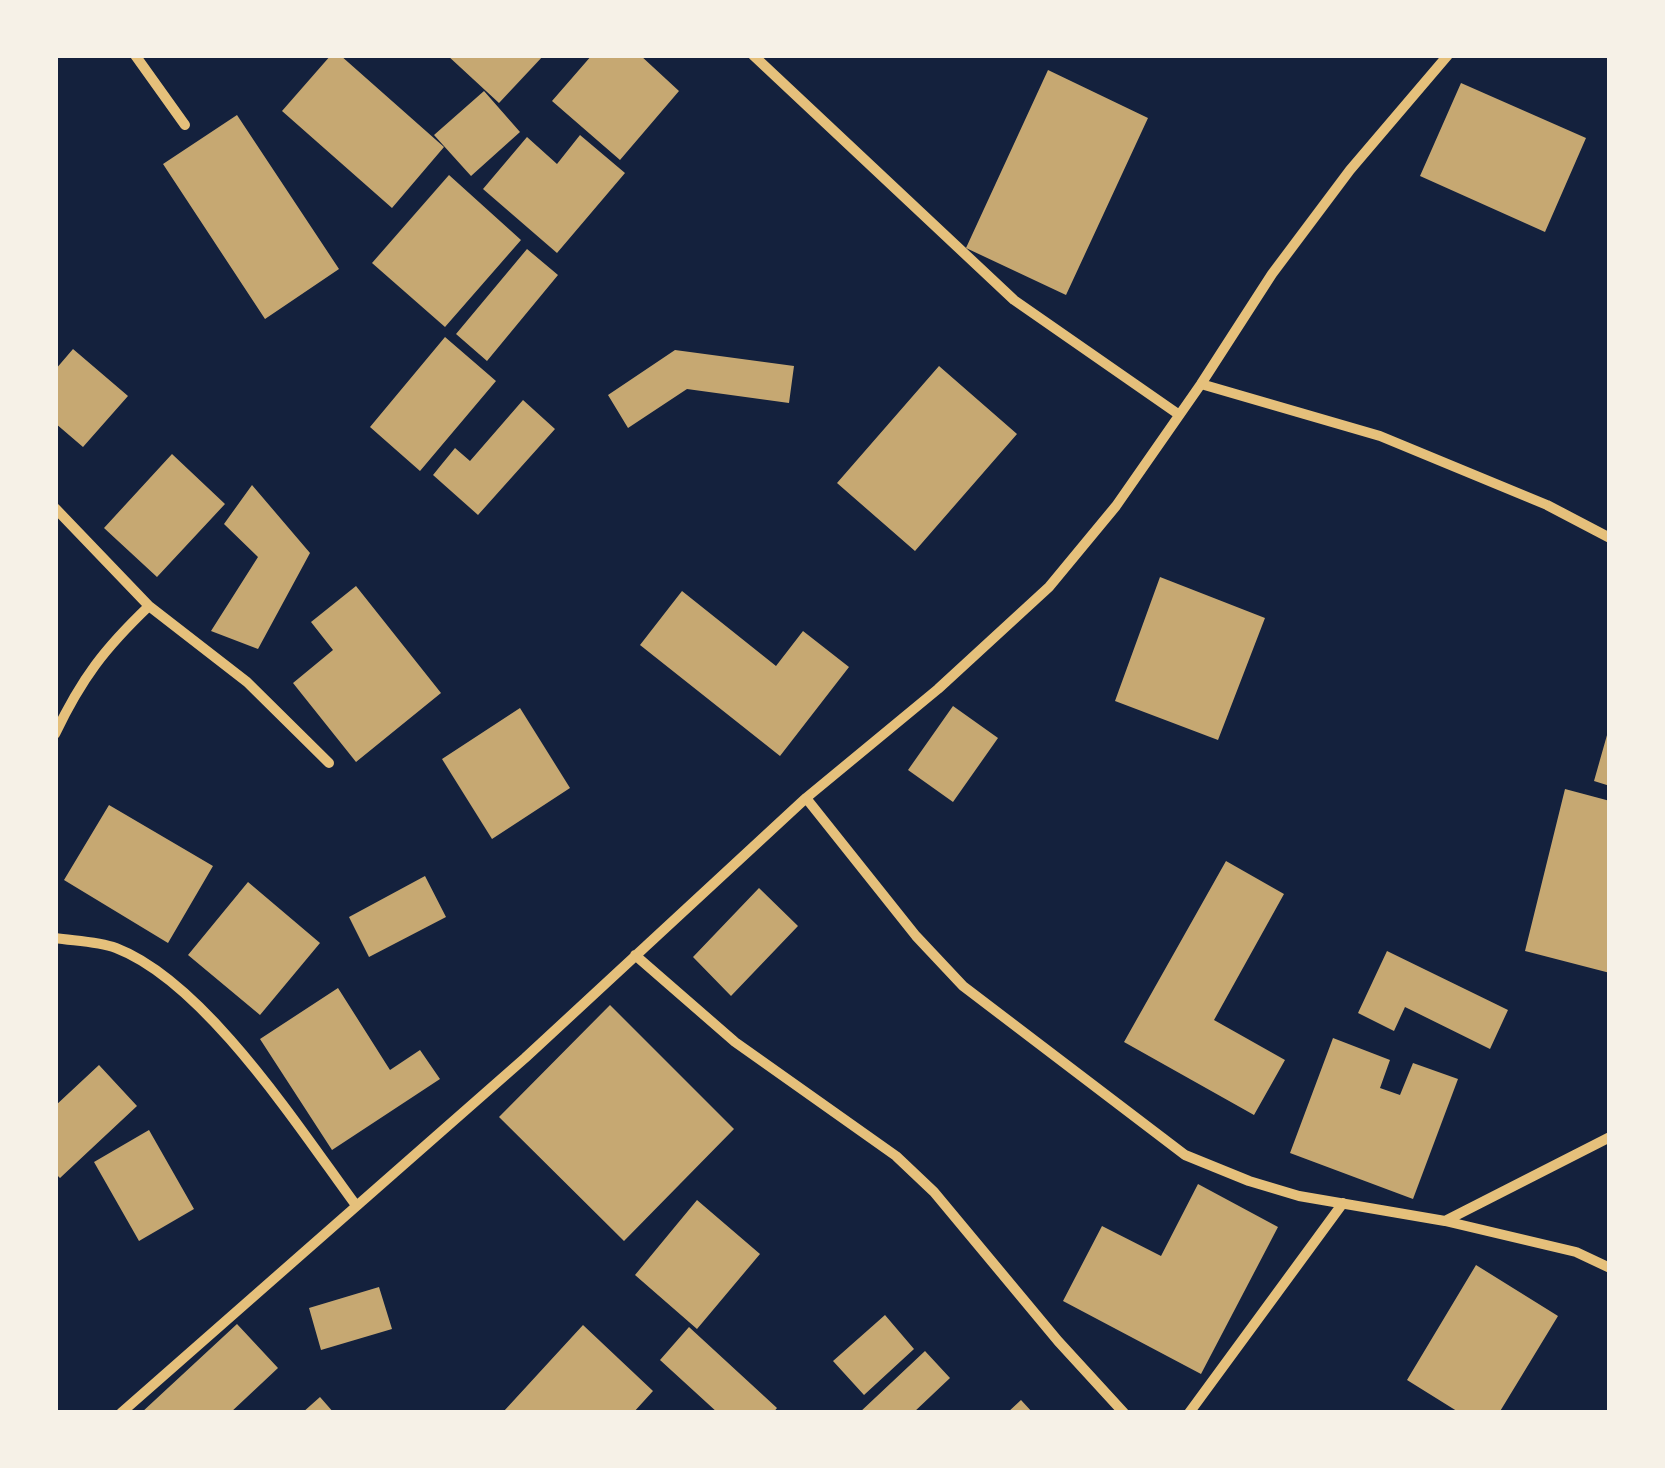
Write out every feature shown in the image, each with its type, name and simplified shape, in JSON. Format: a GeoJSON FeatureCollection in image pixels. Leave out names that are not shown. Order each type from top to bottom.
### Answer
{"type":"FeatureCollection","features":[{"type":"Feature","properties":{"kind":"street"},"geometry":{"type":"LineString","coordinates":[[135,55],[185,125]]}},
{"type":"Feature","properties":{"kind":"street"},"geometry":{"type":"LineString","coordinates":[[753,55],[1014,300],[1178,414]]}},
{"type":"Feature","properties":{"kind":"street"},"geometry":{"type":"LineString","coordinates":[[121,1413],[525,1058],[806,798],[938,689],[1049,587],[1116,506],[1272,274],[1338,185],[1448,55]]}},
{"type":"Feature","properties":{"kind":"street"},"geometry":{"type":"LineString","coordinates":[[1201,384],[1380,436],[1547,505],[1610,538]]}},
{"type":"Feature","properties":{"kind":"street"},"geometry":{"type":"LineString","coordinates":[[55,508],[149,606],[247,682],[329,763]]}},
{"type":"Feature","properties":{"kind":"street"},"geometry":{"type":"LineString","coordinates":[[55,734],[78,687],[106,648],[149,606]]}},
{"type":"Feature","properties":{"kind":"street"},"geometry":{"type":"LineString","coordinates":[[806,798],[916,936],[963,986],[1185,1155],[1299,1196],[1444,1221],[1576,1252],[1610,1268]]}},
{"type":"Feature","properties":{"kind":"street"},"geometry":{"type":"LineString","coordinates":[[55,938],[114,948],[152,967],[212,1019],[355,1204]]}},
{"type":"Feature","properties":{"kind":"street"},"geometry":{"type":"LineString","coordinates":[[635,955],[735,1042],[896,1156],[934,1192],[1058,1341],[1124,1413]]}},
{"type":"Feature","properties":{"kind":"street"},"geometry":{"type":"LineString","coordinates":[[1444,1221],[1610,1138]]}},
{"type":"Feature","properties":{"kind":"street"},"geometry":{"type":"LineString","coordinates":[[1189,1413],[1342,1204]]}},
{"type":"Feature","properties":{"kind":"building"},"geometry":{"type":"Polygon","coordinates":[[[331,55],[340,55],[444,147],[392,208],[282,111],[331,55]]]}},
{"type":"Feature","properties":{"kind":"building"},"geometry":{"type":"Polygon","coordinates":[[[447,55],[544,55],[499,103],[447,55]]]}},
{"type":"Feature","properties":{"kind":"building"},"geometry":{"type":"Polygon","coordinates":[[[592,55],[640,55],[679,91],[620,160],[552,101],[592,55]]]}},
{"type":"Feature","properties":{"kind":"building"},"geometry":{"type":"Polygon","coordinates":[[[1048,70],[1148,118],[1066,295],[966,248],[1048,70]]]}},
{"type":"Feature","properties":{"kind":"building"},"geometry":{"type":"Polygon","coordinates":[[[1461,83],[1586,138],[1545,232],[1420,176],[1461,83]]]}},
{"type":"Feature","properties":{"kind":"building"},"geometry":{"type":"Polygon","coordinates":[[[484,91],[520,132],[471,176],[434,135],[484,91]]]}},
{"type":"Feature","properties":{"kind":"building"},"geometry":{"type":"Polygon","coordinates":[[[237,115],[339,269],[265,319],[163,164],[237,115]]]}},
{"type":"Feature","properties":{"kind":"building"},"geometry":{"type":"Polygon","coordinates":[[[580,135],[625,173],[557,253],[483,189],[527,137],[557,164],[580,135]]]}},
{"type":"Feature","properties":{"kind":"building"},"geometry":{"type":"Polygon","coordinates":[[[449,175],[521,240],[445,327],[372,263],[449,175]]]}},
{"type":"Feature","properties":{"kind":"building"},"geometry":{"type":"Polygon","coordinates":[[[527,249],[558,275],[487,361],[456,334],[527,249]]]}},
{"type":"Feature","properties":{"kind":"building"},"geometry":{"type":"Polygon","coordinates":[[[445,337],[496,381],[420,471],[370,427],[445,337]]]}},
{"type":"Feature","properties":{"kind":"building"},"geometry":{"type":"Polygon","coordinates":[[[73,349],[128,396],[83,447],[55,423],[55,370],[73,349]]]}},
{"type":"Feature","properties":{"kind":"building"},"geometry":{"type":"Polygon","coordinates":[[[675,350],[794,366],[789,403],[687,389],[628,428],[608,395],[675,350]]]}},
{"type":"Feature","properties":{"kind":"building"},"geometry":{"type":"Polygon","coordinates":[[[939,366],[1017,434],[915,551],[837,483],[939,366]]]}},
{"type":"Feature","properties":{"kind":"building"},"geometry":{"type":"Polygon","coordinates":[[[523,400],[555,429],[478,515],[433,475],[455,448],[470,461],[523,400]]]}},
{"type":"Feature","properties":{"kind":"building"},"geometry":{"type":"Polygon","coordinates":[[[172,454],[225,504],[157,577],[104,528],[172,454]]]}},
{"type":"Feature","properties":{"kind":"building"},"geometry":{"type":"Polygon","coordinates":[[[252,485],[310,553],[258,649],[211,631],[258,557],[224,524],[252,485]]]}},
{"type":"Feature","properties":{"kind":"building"},"geometry":{"type":"Polygon","coordinates":[[[1160,577],[1265,618],[1218,740],[1115,701],[1160,577]]]}},
{"type":"Feature","properties":{"kind":"building"},"geometry":{"type":"Polygon","coordinates":[[[356,586],[441,693],[356,762],[293,683],[333,650],[311,622],[356,586]]]}},
{"type":"Feature","properties":{"kind":"building"},"geometry":{"type":"Polygon","coordinates":[[[682,591],[776,666],[803,631],[849,667],[780,756],[640,645],[682,591]]]}},
{"type":"Feature","properties":{"kind":"building"},"geometry":{"type":"Polygon","coordinates":[[[953,706],[998,738],[953,802],[908,770],[953,706]]]}},
{"type":"Feature","properties":{"kind":"building"},"geometry":{"type":"Polygon","coordinates":[[[520,708],[570,788],[492,839],[442,759],[520,708]]]}},
{"type":"Feature","properties":{"kind":"building"},"geometry":{"type":"Polygon","coordinates":[[[1610,728],[1610,786],[1594,781],[1610,728]]]}},
{"type":"Feature","properties":{"kind":"building"},"geometry":{"type":"Polygon","coordinates":[[[1565,789],[1610,801],[1610,973],[1525,951],[1565,789]]]}},
{"type":"Feature","properties":{"kind":"building"},"geometry":{"type":"Polygon","coordinates":[[[109,805],[213,866],[168,943],[64,880],[109,805]]]}},
{"type":"Feature","properties":{"kind":"building"},"geometry":{"type":"Polygon","coordinates":[[[1226,861],[1284,894],[1214,1020],[1285,1060],[1254,1115],[1124,1042],[1226,861]]]}},
{"type":"Feature","properties":{"kind":"building"},"geometry":{"type":"Polygon","coordinates":[[[425,876],[446,917],[369,957],[349,917],[425,876]]]}},
{"type":"Feature","properties":{"kind":"building"},"geometry":{"type":"Polygon","coordinates":[[[248,882],[320,943],[260,1015],[188,955],[248,882]]]}},
{"type":"Feature","properties":{"kind":"building"},"geometry":{"type":"Polygon","coordinates":[[[759,888],[798,926],[731,996],[693,957],[759,888]]]}},
{"type":"Feature","properties":{"kind":"building"},"geometry":{"type":"Polygon","coordinates":[[[1387,951],[1508,1010],[1490,1049],[1405,1007],[1394,1031],[1358,1013],[1387,951]]]}},
{"type":"Feature","properties":{"kind":"building"},"geometry":{"type":"Polygon","coordinates":[[[338,988],[390,1070],[420,1050],[440,1079],[332,1150],[260,1039],[338,988]]]}},
{"type":"Feature","properties":{"kind":"building"},"geometry":{"type":"Polygon","coordinates":[[[610,1005],[734,1129],[624,1241],[499,1117],[610,1005]]]}},
{"type":"Feature","properties":{"kind":"building"},"geometry":{"type":"Polygon","coordinates":[[[1333,1038],[1390,1060],[1380,1088],[1400,1095],[1413,1063],[1458,1079],[1413,1199],[1290,1153],[1333,1038]]]}},
{"type":"Feature","properties":{"kind":"building"},"geometry":{"type":"Polygon","coordinates":[[[99,1065],[137,1106],[60,1178],[55,1173],[55,1106],[99,1065]]]}},
{"type":"Feature","properties":{"kind":"building"},"geometry":{"type":"Polygon","coordinates":[[[149,1130],[194,1209],[139,1241],[94,1162],[149,1130]]]}},
{"type":"Feature","properties":{"kind":"building"},"geometry":{"type":"Polygon","coordinates":[[[1198,1184],[1278,1227],[1201,1374],[1063,1301],[1102,1226],[1161,1256],[1198,1184]]]}},
{"type":"Feature","properties":{"kind":"building"},"geometry":{"type":"Polygon","coordinates":[[[697,1200],[760,1254],[697,1329],[635,1275],[697,1200]]]}},
{"type":"Feature","properties":{"kind":"building"},"geometry":{"type":"Polygon","coordinates":[[[1476,1265],[1558,1316],[1499,1413],[1460,1413],[1407,1380],[1476,1265]]]}},
{"type":"Feature","properties":{"kind":"building"},"geometry":{"type":"Polygon","coordinates":[[[379,1287],[392,1329],[321,1350],[309,1308],[379,1287]]]}},
{"type":"Feature","properties":{"kind":"building"},"geometry":{"type":"Polygon","coordinates":[[[885,1315],[914,1349],[864,1395],[833,1361],[885,1315]]]}},
{"type":"Feature","properties":{"kind":"building"},"geometry":{"type":"Polygon","coordinates":[[[237,1324],[278,1368],[230,1413],[141,1413],[237,1324]]]}},
{"type":"Feature","properties":{"kind":"building"},"geometry":{"type":"Polygon","coordinates":[[[583,1325],[653,1391],[633,1413],[506,1413],[504,1411],[583,1325]]]}},
{"type":"Feature","properties":{"kind":"building"},"geometry":{"type":"Polygon","coordinates":[[[689,1327],[777,1408],[773,1413],[718,1413],[660,1360],[689,1327]]]}},
{"type":"Feature","properties":{"kind":"building"},"geometry":{"type":"Polygon","coordinates":[[[925,1351],[950,1378],[913,1413],[859,1413],[925,1351]]]}},
{"type":"Feature","properties":{"kind":"building"},"geometry":{"type":"Polygon","coordinates":[[[320,1397],[334,1413],[302,1413],[320,1397]]]}},
{"type":"Feature","properties":{"kind":"building"},"geometry":{"type":"Polygon","coordinates":[[[1021,1400],[1033,1413],[1007,1413],[1021,1400]]]}}]}
